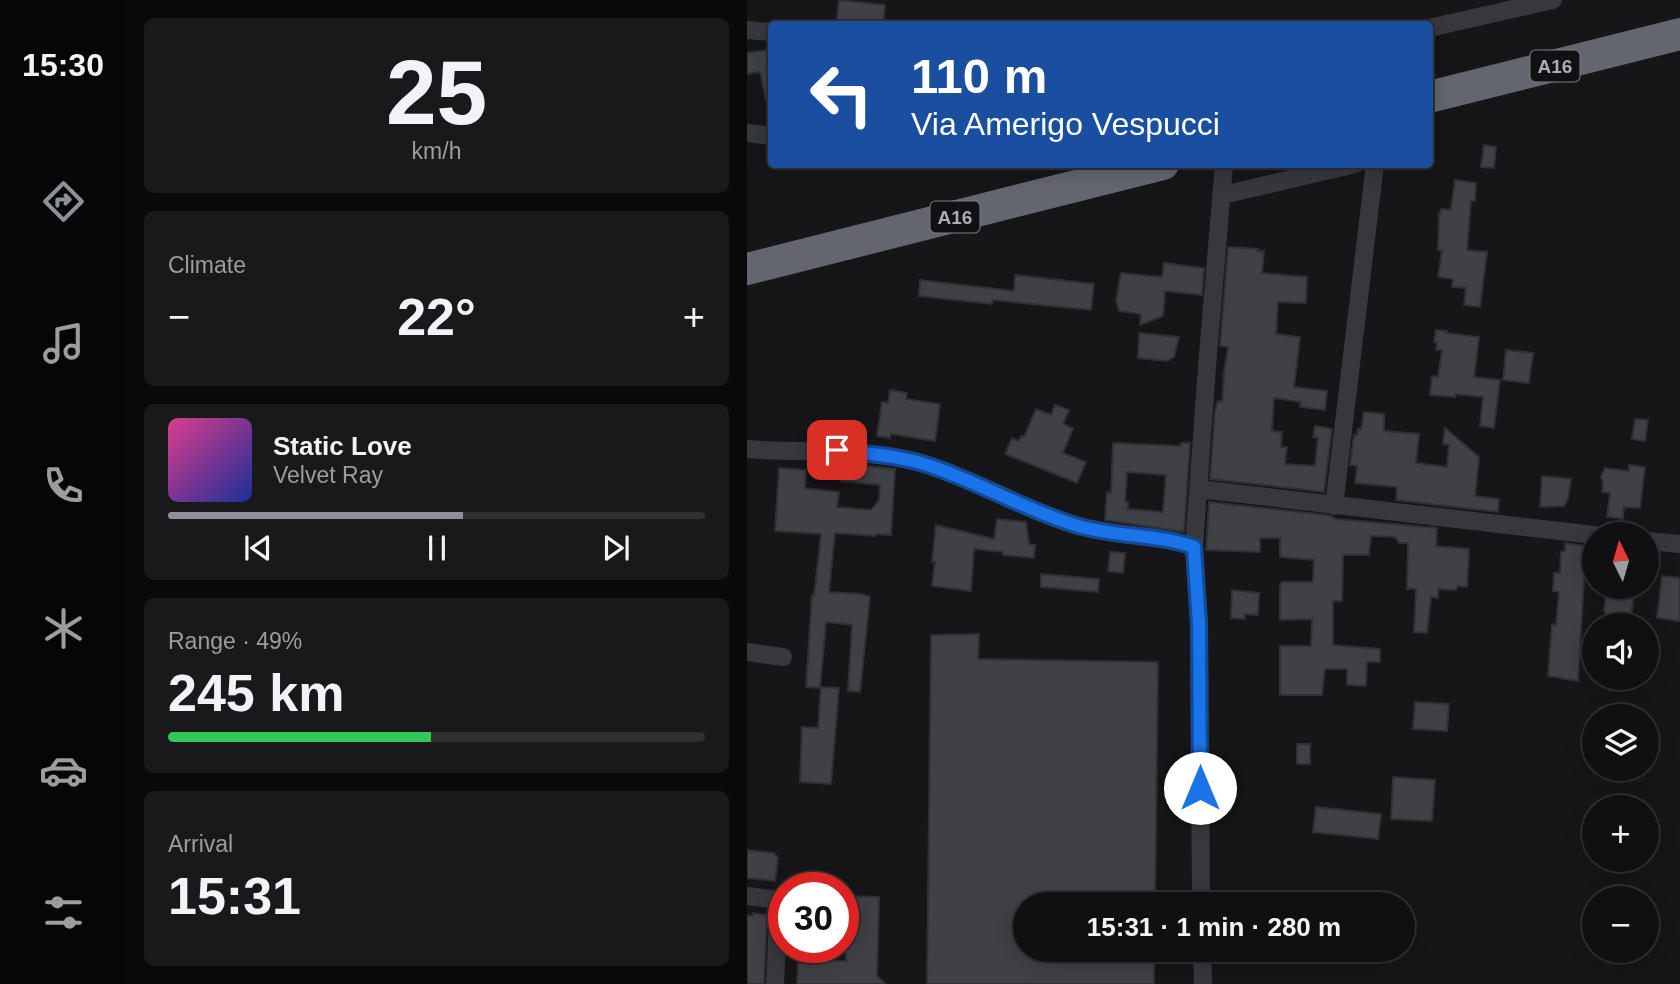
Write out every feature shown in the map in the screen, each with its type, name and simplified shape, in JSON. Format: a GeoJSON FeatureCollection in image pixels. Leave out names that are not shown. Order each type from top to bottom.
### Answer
{"type":"FeatureCollection","features":[{"type":"Feature","properties":{"kind":"highway","name":"A16"},"geometry":{"type":"LineString","coordinates":[[1433,75],[1680,13]]}},
{"type":"Feature","properties":{"kind":"highway","name":"A16"},"geometry":{"type":"LineString","coordinates":[[1433,96],[1680,34]]}},
{"type":"Feature","properties":{"kind":"highway","name":"A16"},"geometry":{"type":"LineString","coordinates":[[747,248],[1064,168]]}},
{"type":"Feature","properties":{"kind":"highway","name":"A16"},"geometry":{"type":"LineString","coordinates":[[747,269],[1147,168]]}},
{"type":"Feature","properties":{"kind":"street"},"geometry":{"type":"LineString","coordinates":[[1433,27],[1553,0]]}},
{"type":"Feature","properties":{"kind":"street"},"geometry":{"type":"LineString","coordinates":[[747,30],[768,32]]}},
{"type":"Feature","properties":{"kind":"street"},"geometry":{"type":"LineString","coordinates":[[747,133],[768,136]]}},
{"type":"Feature","properties":{"kind":"street"},"geometry":{"type":"LineString","coordinates":[[1201,892],[1199,624],[1194,547],[1224,168]]}},
{"type":"Feature","properties":{"kind":"street"},"geometry":{"type":"LineString","coordinates":[[1223,195],[1338,168]]}},
{"type":"Feature","properties":{"kind":"street"},"geometry":{"type":"LineString","coordinates":[[1334,506],[1375,168]]}},
{"type":"Feature","properties":{"kind":"street"},"geometry":{"type":"LineString","coordinates":[[747,449],[837,450],[891,456],[931,466],[1076,525],[1107,533],[1163,539],[1194,547]]}},
{"type":"Feature","properties":{"kind":"street"},"geometry":{"type":"LineString","coordinates":[[1199,489],[1582,534]]}},
{"type":"Feature","properties":{"kind":"street"},"geometry":{"type":"LineString","coordinates":[[1659,542],[1680,544]]}},
{"type":"Feature","properties":{"kind":"street"},"geometry":{"type":"LineString","coordinates":[[747,652],[783,657]]}},
{"type":"Feature","properties":{"kind":"street"},"geometry":{"type":"LineString","coordinates":[[747,896],[779,900],[775,984]]}},
{"type":"Feature","properties":{"kind":"street"},"geometry":{"type":"LineString","coordinates":[[1202,962],[1203,984]]}},
{"type":"Feature","properties":{"kind":"building"},"geometry":{"type":"Polygon","coordinates":[[[839,0],[885,5],[883,21],[836,21],[839,0]]]}},
{"type":"Feature","properties":{"kind":"building"},"geometry":{"type":"Polygon","coordinates":[[[768,50],[768,100],[760,72],[747,74],[747,53],[768,50]]]}},
{"type":"Feature","properties":{"kind":"building"},"geometry":{"type":"Polygon","coordinates":[[[1484,145],[1496,147],[1494,168],[1481,167],[1484,145]]]}},
{"type":"Feature","properties":{"kind":"building"},"geometry":{"type":"Polygon","coordinates":[[[1455,180],[1476,183],[1475,201],[1471,201],[1467,250],[1487,252],[1480,307],[1464,305],[1466,288],[1452,287],[1453,279],[1438,277],[1442,250],[1438,250],[1439,213],[1441,214],[1441,209],[1451,210],[1455,180]]]}},
{"type":"Feature","properties":{"kind":"building"},"geometry":{"type":"Polygon","coordinates":[[[1228,247],[1264,251],[1262,273],[1307,277],[1306,303],[1278,302],[1276,334],[1300,337],[1294,387],[1327,391],[1325,410],[1300,407],[1301,402],[1274,398],[1272,431],[1282,432],[1281,447],[1287,447],[1285,464],[1315,466],[1318,438],[1313,437],[1315,426],[1332,429],[1324,492],[1210,479],[1215,411],[1218,401],[1222,402],[1228,347],[1220,346],[1228,247]]]}},
{"type":"Feature","properties":{"kind":"building"},"geometry":{"type":"Polygon","coordinates":[[[1164,263],[1204,268],[1202,295],[1165,291],[1163,316],[1140,325],[1141,314],[1119,311],[1116,300],[1121,273],[1162,277],[1164,263]]]}},
{"type":"Feature","properties":{"kind":"building"},"geometry":{"type":"Polygon","coordinates":[[[1015,275],[1094,284],[1091,310],[919,296],[920,280],[1014,291],[1015,275]]]}},
{"type":"Feature","properties":{"kind":"building"},"geometry":{"type":"Polygon","coordinates":[[[1436,330],[1479,337],[1474,377],[1500,380],[1494,428],[1480,426],[1483,397],[1430,395],[1432,376],[1438,377],[1442,350],[1436,350],[1436,330]]]}},
{"type":"Feature","properties":{"kind":"building"},"geometry":{"type":"Polygon","coordinates":[[[1139,333],[1179,337],[1174,357],[1167,361],[1138,358],[1139,333]]]}},
{"type":"Feature","properties":{"kind":"building"},"geometry":{"type":"Polygon","coordinates":[[[1506,350],[1533,353],[1529,383],[1503,380],[1506,350]]]}},
{"type":"Feature","properties":{"kind":"building"},"geometry":{"type":"Polygon","coordinates":[[[890,390],[907,393],[906,399],[940,404],[935,441],[891,434],[890,438],[877,436],[882,402],[888,403],[890,390]]]}},
{"type":"Feature","properties":{"kind":"building"},"geometry":{"type":"Polygon","coordinates":[[[1055,405],[1069,410],[1063,424],[1073,428],[1063,453],[1086,462],[1077,483],[1005,454],[1012,438],[1019,441],[1021,436],[1024,437],[1036,409],[1051,415],[1055,405]]]}},
{"type":"Feature","properties":{"kind":"building"},"geometry":{"type":"Polygon","coordinates":[[[1364,412],[1384,414],[1384,431],[1419,434],[1416,463],[1447,467],[1449,445],[1443,444],[1445,428],[1479,457],[1475,496],[1499,499],[1498,512],[1396,500],[1397,487],[1355,483],[1357,466],[1350,465],[1354,435],[1361,429],[1364,412]]]}},
{"type":"Feature","properties":{"kind":"building"},"geometry":{"type":"Polygon","coordinates":[[[1635,419],[1648,420],[1645,441],[1632,439],[1635,419]]]}},
{"type":"Feature","properties":{"kind":"building"},"geometry":{"type":"Polygon","coordinates":[[[1113,443],[1181,446],[1181,443],[1190,443],[1184,532],[1105,520],[1107,492],[1111,493],[1113,443]],[[1127,472],[1125,502],[1128,502],[1128,509],[1163,512],[1166,475],[1127,472]]]}},
{"type":"Feature","properties":{"kind":"building"},"geometry":{"type":"Polygon","coordinates":[[[841,463],[895,469],[891,535],[835,533],[829,592],[870,597],[860,692],[848,691],[852,625],[826,622],[820,688],[806,687],[812,595],[814,596],[821,534],[775,531],[779,468],[806,470],[805,488],[839,492],[837,507],[871,510],[879,500],[880,485],[840,481],[841,463]]]}},
{"type":"Feature","properties":{"kind":"building"},"geometry":{"type":"Polygon","coordinates":[[[1629,465],[1645,467],[1640,508],[1624,507],[1623,519],[1607,517],[1610,493],[1602,492],[1601,477],[1605,468],[1629,471],[1629,465]]]}},
{"type":"Feature","properties":{"kind":"building"},"geometry":{"type":"Polygon","coordinates":[[[1542,476],[1571,479],[1568,499],[1564,506],[1540,507],[1542,476]]]}},
{"type":"Feature","properties":{"kind":"building"},"geometry":{"type":"Polygon","coordinates":[[[1209,502],[1328,515],[1336,519],[1437,528],[1436,546],[1469,549],[1467,587],[1457,586],[1456,590],[1438,589],[1438,598],[1431,597],[1427,633],[1414,632],[1416,589],[1407,589],[1408,543],[1399,543],[1395,537],[1371,536],[1369,555],[1343,555],[1342,601],[1333,601],[1333,645],[1380,649],[1380,662],[1367,662],[1366,686],[1347,685],[1347,669],[1325,669],[1322,695],[1280,695],[1280,646],[1311,646],[1312,619],[1280,620],[1280,586],[1282,582],[1313,582],[1314,560],[1280,557],[1280,538],[1260,538],[1260,552],[1206,550],[1209,502]]]}},
{"type":"Feature","properties":{"kind":"building"},"geometry":{"type":"Polygon","coordinates":[[[997,519],[1026,522],[1029,544],[1035,545],[1034,558],[974,549],[971,591],[932,586],[936,525],[994,539],[997,519]]]}},
{"type":"Feature","properties":{"kind":"building"},"geometry":{"type":"Polygon","coordinates":[[[1565,543],[1582,545],[1583,599],[1578,681],[1548,676],[1552,624],[1556,625],[1559,592],[1553,591],[1554,573],[1560,573],[1561,552],[1565,551],[1565,543]]]}},
{"type":"Feature","properties":{"kind":"building"},"geometry":{"type":"Polygon","coordinates":[[[1110,552],[1125,553],[1123,573],[1108,571],[1110,552]]]}},
{"type":"Feature","properties":{"kind":"building"},"geometry":{"type":"Polygon","coordinates":[[[1041,574],[1099,579],[1098,592],[1041,587],[1041,574]]]}},
{"type":"Feature","properties":{"kind":"building"},"geometry":{"type":"Polygon","coordinates":[[[1662,576],[1680,578],[1680,621],[1659,618],[1662,576]]]}},
{"type":"Feature","properties":{"kind":"building"},"geometry":{"type":"Polygon","coordinates":[[[1232,590],[1259,593],[1258,615],[1245,614],[1245,619],[1231,618],[1232,590]]]}},
{"type":"Feature","properties":{"kind":"building"},"geometry":{"type":"Polygon","coordinates":[[[1606,599],[1633,599],[1632,613],[1605,613],[1606,599]]]}},
{"type":"Feature","properties":{"kind":"building"},"geometry":{"type":"Polygon","coordinates":[[[979,634],[978,659],[1158,662],[1155,892],[1013,892],[1013,962],[1154,962],[1154,984],[927,984],[931,635],[979,634]]]}},
{"type":"Feature","properties":{"kind":"building"},"geometry":{"type":"Polygon","coordinates":[[[821,687],[839,688],[831,784],[800,782],[802,727],[818,728],[821,687]]]}},
{"type":"Feature","properties":{"kind":"building"},"geometry":{"type":"Polygon","coordinates":[[[1415,702],[1449,704],[1447,731],[1413,729],[1415,702]]]}},
{"type":"Feature","properties":{"kind":"building"},"geometry":{"type":"Polygon","coordinates":[[[1297,744],[1310,744],[1310,764],[1297,764],[1297,744]]]}},
{"type":"Feature","properties":{"kind":"building"},"geometry":{"type":"Polygon","coordinates":[[[1393,777],[1435,780],[1432,821],[1391,819],[1393,777]]]}},
{"type":"Feature","properties":{"kind":"building"},"geometry":{"type":"Polygon","coordinates":[[[1316,807],[1381,814],[1378,839],[1313,832],[1316,807]]]}},
{"type":"Feature","properties":{"kind":"building"},"geometry":{"type":"Polygon","coordinates":[[[747,850],[774,853],[778,858],[776,872],[768,872],[768,880],[747,878],[747,850]]]}},
{"type":"Feature","properties":{"kind":"building"},"geometry":{"type":"Polygon","coordinates":[[[859,896],[879,897],[877,976],[886,984],[797,984],[798,963],[859,963],[859,896]]]}},
{"type":"Feature","properties":{"kind":"building"},"geometry":{"type":"Polygon","coordinates":[[[753,913],[767,915],[764,984],[747,984],[747,915],[753,916],[753,913]]]}},
{"type":"Feature","properties":{"kind":"route"},"geometry":{"type":"LineString","coordinates":[[837,450],[891,456],[931,466],[1076,525],[1107,533],[1163,539],[1194,547],[1199,624],[1200,788]]}}]}
